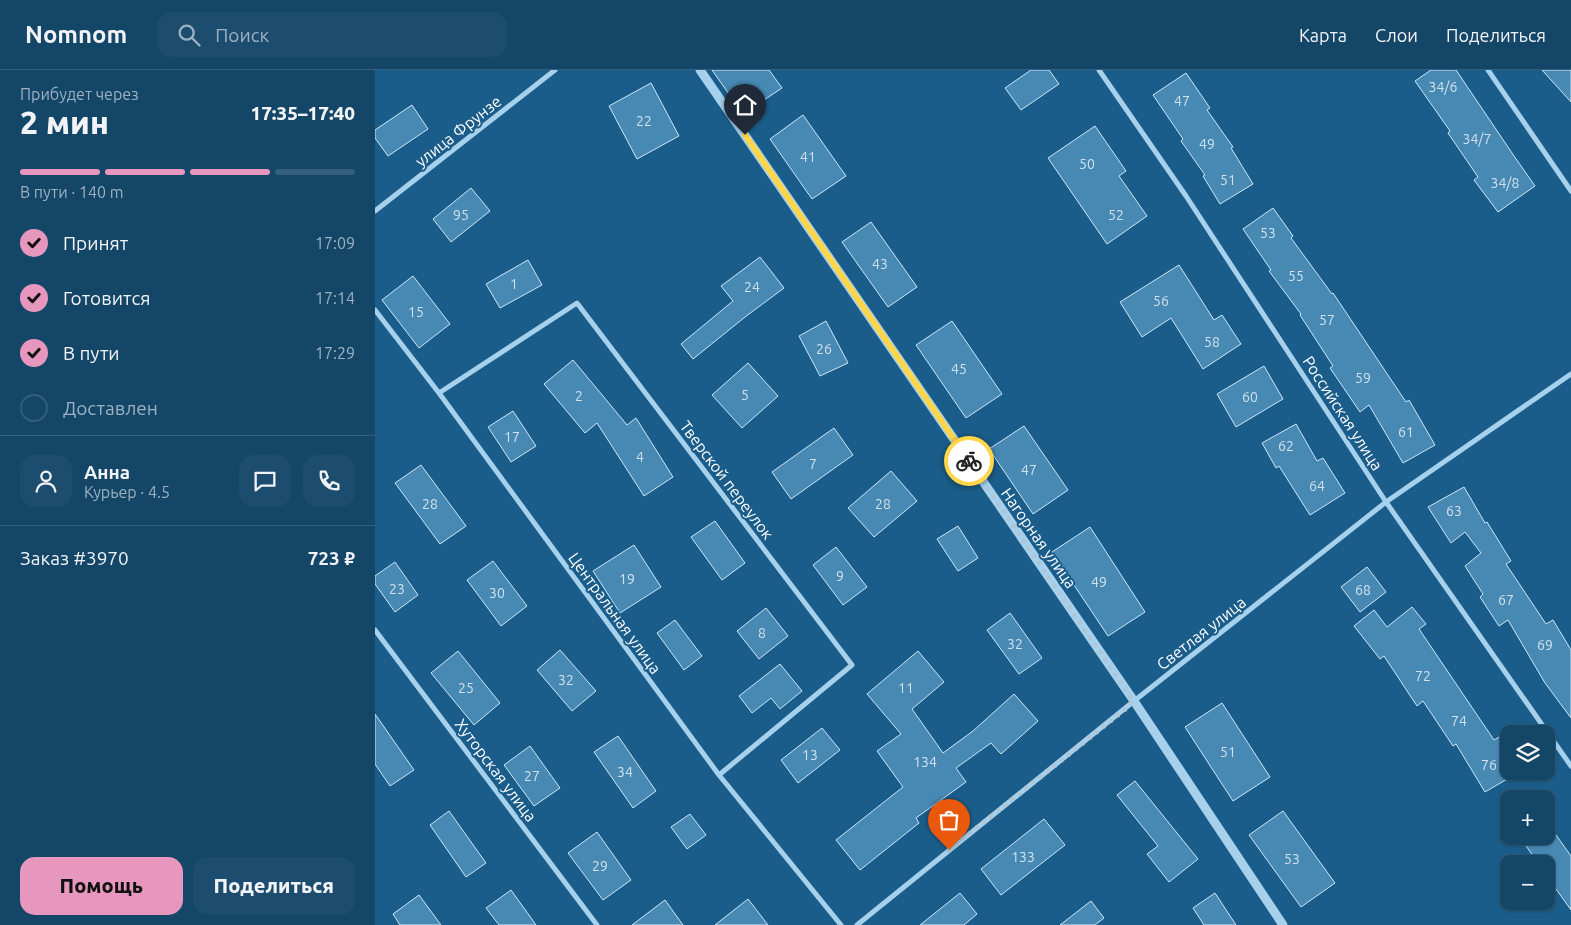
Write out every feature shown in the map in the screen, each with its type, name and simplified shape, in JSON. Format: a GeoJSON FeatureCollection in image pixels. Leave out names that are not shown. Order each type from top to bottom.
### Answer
{"type":"FeatureCollection","features":[{"type":"Feature","properties":{"kind":"street","name":"улица Фрунзе"},"geometry":{"type":"LineString","coordinates":[[375,212],[555,70]]}},
{"type":"Feature","properties":{"kind":"street","name":"Нагорная улица"},"geometry":{"type":"LineString","coordinates":[[700,70],[1134,702],[1283,925]]}},
{"type":"Feature","properties":{"kind":"street","name":"Российская улица"},"geometry":{"type":"LineString","coordinates":[[1099,70],[1191,204],[1386,502],[1571,766]]}},
{"type":"Feature","properties":{"kind":"street"},"geometry":{"type":"LineString","coordinates":[[1488,70],[1571,191]]}},
{"type":"Feature","properties":{"kind":"street","name":"Тверской переулок"},"geometry":{"type":"LineString","coordinates":[[439,393],[577,303],[852,665],[719,775]]}},
{"type":"Feature","properties":{"kind":"street","name":"Центральная улица"},"geometry":{"type":"LineString","coordinates":[[375,310],[439,393],[719,775],[841,925]]}},
{"type":"Feature","properties":{"kind":"street","name":"Светлая улица"},"geometry":{"type":"LineString","coordinates":[[857,925],[1386,502],[1571,374]]}},
{"type":"Feature","properties":{"kind":"street","name":"Хуторская улица"},"geometry":{"type":"LineString","coordinates":[[375,630],[597,925]]}},
{"type":"Feature","properties":{"kind":"building"},"geometry":{"type":"Polygon","coordinates":[[[712,70],[769,70],[782,88],[743,114],[712,70]]]}},
{"type":"Feature","properties":{"kind":"building"},"geometry":{"type":"Polygon","coordinates":[[[1031,70],[1049,70],[1059,84],[1021,110],[1005,88],[1031,70]]]}},
{"type":"Feature","properties":{"kind":"building"},"geometry":{"type":"Polygon","coordinates":[[[1431,70],[1456,70],[1535,186],[1498,212],[1474,180],[1478,177],[1448,133],[1450,131],[1415,81],[1431,70]]]}},
{"type":"Feature","properties":{"kind":"building"},"geometry":{"type":"Polygon","coordinates":[[[1542,70],[1571,70],[1571,102],[1542,70]]]}},
{"type":"Feature","properties":{"kind":"building"},"geometry":{"type":"Polygon","coordinates":[[[1186,73],[1210,108],[1207,110],[1233,147],[1231,148],[1253,184],[1220,204],[1203,176],[1205,175],[1181,141],[1183,139],[1153,95],[1186,73]]]}},
{"type":"Feature","properties":{"kind":"building"},"geometry":{"type":"Polygon","coordinates":[[[651,83],[679,136],[637,159],[609,106],[651,83]]]}},
{"type":"Feature","properties":{"kind":"building"},"geometry":{"type":"Polygon","coordinates":[[[412,105],[428,129],[388,156],[375,138],[375,130],[412,105]]]}},
{"type":"Feature","properties":{"kind":"building"},"geometry":{"type":"Polygon","coordinates":[[[803,115],[846,176],[812,199],[770,139],[803,115]]]}},
{"type":"Feature","properties":{"kind":"building"},"geometry":{"type":"Polygon","coordinates":[[[1095,126],[1126,171],[1119,176],[1147,216],[1107,244],[1048,158],[1095,126]]]}},
{"type":"Feature","properties":{"kind":"building"},"geometry":{"type":"Polygon","coordinates":[[[471,188],[490,211],[451,242],[433,219],[471,188]]]}},
{"type":"Feature","properties":{"kind":"building"},"geometry":{"type":"Polygon","coordinates":[[[1273,208],[1293,236],[1291,238],[1333,293],[1406,402],[1409,400],[1435,445],[1403,463],[1369,405],[1360,412],[1330,368],[1333,366],[1301,314],[1269,271],[1271,270],[1243,229],[1273,208]]]}},
{"type":"Feature","properties":{"kind":"building"},"geometry":{"type":"Polygon","coordinates":[[[871,222],[917,287],[888,307],[842,242],[871,222]]]}},
{"type":"Feature","properties":{"kind":"building"},"geometry":{"type":"Polygon","coordinates":[[[760,257],[784,288],[693,359],[681,344],[733,301],[721,286],[760,257]]]}},
{"type":"Feature","properties":{"kind":"building"},"geometry":{"type":"Polygon","coordinates":[[[528,260],[542,285],[500,308],[486,284],[528,260]]]}},
{"type":"Feature","properties":{"kind":"building"},"geometry":{"type":"Polygon","coordinates":[[[1179,265],[1214,320],[1222,315],[1241,344],[1203,369],[1171,318],[1142,337],[1120,302],[1179,265]]]}},
{"type":"Feature","properties":{"kind":"building"},"geometry":{"type":"Polygon","coordinates":[[[413,276],[450,324],[419,348],[382,300],[413,276]]]}},
{"type":"Feature","properties":{"kind":"building"},"geometry":{"type":"Polygon","coordinates":[[[826,321],[848,363],[820,376],[799,336],[826,321]]]}},
{"type":"Feature","properties":{"kind":"building"},"geometry":{"type":"Polygon","coordinates":[[[952,321],[1002,394],[966,418],[916,345],[952,321]]]}},
{"type":"Feature","properties":{"kind":"building"},"geometry":{"type":"Polygon","coordinates":[[[573,360],[627,425],[636,418],[673,477],[644,496],[597,423],[585,433],[544,384],[573,360]]]}},
{"type":"Feature","properties":{"kind":"building"},"geometry":{"type":"Polygon","coordinates":[[[748,363],[778,396],[742,428],[712,395],[748,363]]]}},
{"type":"Feature","properties":{"kind":"building"},"geometry":{"type":"Polygon","coordinates":[[[1264,366],[1283,399],[1236,427],[1217,394],[1264,366]]]}},
{"type":"Feature","properties":{"kind":"building"},"geometry":{"type":"Polygon","coordinates":[[[513,411],[536,446],[511,462],[488,427],[513,411]]]}},
{"type":"Feature","properties":{"kind":"building"},"geometry":{"type":"Polygon","coordinates":[[[1296,424],[1317,461],[1323,458],[1345,493],[1310,515],[1279,466],[1276,468],[1262,443],[1296,424]]]}},
{"type":"Feature","properties":{"kind":"building"},"geometry":{"type":"Polygon","coordinates":[[[1024,426],[1068,490],[1033,514],[989,449],[1024,426]]]}},
{"type":"Feature","properties":{"kind":"building"},"geometry":{"type":"Polygon","coordinates":[[[834,428],[853,455],[791,499],[772,472],[834,428]]]}},
{"type":"Feature","properties":{"kind":"building"},"geometry":{"type":"Polygon","coordinates":[[[421,465],[466,526],[440,544],[395,483],[421,465]]]}},
{"type":"Feature","properties":{"kind":"building"},"geometry":{"type":"Polygon","coordinates":[[[891,471],[917,501],[874,537],[848,508],[891,471]]]}},
{"type":"Feature","properties":{"kind":"building"},"geometry":{"type":"Polygon","coordinates":[[[1464,487],[1485,523],[1487,522],[1511,561],[1506,564],[1546,624],[1553,620],[1571,650],[1571,718],[1545,683],[1508,620],[1499,626],[1480,597],[1483,594],[1465,566],[1481,553],[1465,532],[1451,543],[1428,507],[1464,487]]]}},
{"type":"Feature","properties":{"kind":"building"},"geometry":{"type":"Polygon","coordinates":[[[715,521],[745,563],[722,580],[691,537],[715,521]]]}},
{"type":"Feature","properties":{"kind":"building"},"geometry":{"type":"Polygon","coordinates":[[[958,526],[978,558],[958,571],[937,539],[958,526]]]}},
{"type":"Feature","properties":{"kind":"building"},"geometry":{"type":"Polygon","coordinates":[[[1090,527],[1145,612],[1108,636],[1052,552],[1090,527]]]}},
{"type":"Feature","properties":{"kind":"building"},"geometry":{"type":"Polygon","coordinates":[[[634,545],[661,587],[620,613],[593,571],[634,545]]]}},
{"type":"Feature","properties":{"kind":"building"},"geometry":{"type":"Polygon","coordinates":[[[836,547],[867,587],[843,605],[813,565],[836,547]]]}},
{"type":"Feature","properties":{"kind":"building"},"geometry":{"type":"Polygon","coordinates":[[[493,561],[527,606],[501,626],[467,580],[493,561]]]}},
{"type":"Feature","properties":{"kind":"building"},"geometry":{"type":"Polygon","coordinates":[[[395,562],[418,595],[395,612],[375,584],[375,576],[395,562]]]}},
{"type":"Feature","properties":{"kind":"building"},"geometry":{"type":"Polygon","coordinates":[[[1367,567],[1386,592],[1360,612],[1341,587],[1367,567]]]}},
{"type":"Feature","properties":{"kind":"building"},"geometry":{"type":"Polygon","coordinates":[[[1412,607],[1426,624],[1419,629],[1494,740],[1499,737],[1500,739],[1500,780],[1506,780],[1485,792],[1456,744],[1453,746],[1423,701],[1417,706],[1384,656],[1380,659],[1354,626],[1374,610],[1387,627],[1412,607]]]}},
{"type":"Feature","properties":{"kind":"building"},"geometry":{"type":"Polygon","coordinates":[[[766,608],[788,636],[759,659],[737,631],[766,608]]]}},
{"type":"Feature","properties":{"kind":"building"},"geometry":{"type":"Polygon","coordinates":[[[1010,613],[1042,658],[1019,674],[987,630],[1010,613]]]}},
{"type":"Feature","properties":{"kind":"building"},"geometry":{"type":"Polygon","coordinates":[[[675,620],[702,656],[684,670],[657,633],[675,620]]]}},
{"type":"Feature","properties":{"kind":"building"},"geometry":{"type":"Polygon","coordinates":[[[560,650],[596,691],[572,711],[537,670],[560,650]]]}},
{"type":"Feature","properties":{"kind":"building"},"geometry":{"type":"Polygon","coordinates":[[[458,651],[500,703],[474,725],[431,673],[458,651]]]}},
{"type":"Feature","properties":{"kind":"building"},"geometry":{"type":"Polygon","coordinates":[[[918,651],[944,682],[912,709],[943,753],[973,731],[1014,694],[1038,721],[1001,754],[991,743],[956,768],[966,782],[916,818],[919,823],[860,870],[836,840],[903,787],[877,751],[901,734],[867,694],[918,651]]]}},
{"type":"Feature","properties":{"kind":"building"},"geometry":{"type":"Polygon","coordinates":[[[780,664],[802,691],[780,709],[771,698],[752,713],[739,696],[780,664]]]}},
{"type":"Feature","properties":{"kind":"building"},"geometry":{"type":"Polygon","coordinates":[[[1222,703],[1270,777],[1233,801],[1185,727],[1222,703]]]}},
{"type":"Feature","properties":{"kind":"building"},"geometry":{"type":"Polygon","coordinates":[[[375,714],[414,770],[390,786],[375,764],[375,714]]]}},
{"type":"Feature","properties":{"kind":"building"},"geometry":{"type":"Polygon","coordinates":[[[822,728],[840,750],[798,783],[781,760],[822,728]]]}},
{"type":"Feature","properties":{"kind":"building"},"geometry":{"type":"Polygon","coordinates":[[[618,736],[656,791],[633,808],[594,752],[618,736]]]}},
{"type":"Feature","properties":{"kind":"building"},"geometry":{"type":"Polygon","coordinates":[[[530,746],[560,788],[534,806],[504,765],[530,746]]]}},
{"type":"Feature","properties":{"kind":"building"},"geometry":{"type":"Polygon","coordinates":[[[1135,781],[1198,859],[1169,882],[1147,854],[1158,846],[1117,795],[1135,781]]]}},
{"type":"Feature","properties":{"kind":"building"},"geometry":{"type":"Polygon","coordinates":[[[449,811],[486,863],[466,877],[430,825],[449,811]]]}},
{"type":"Feature","properties":{"kind":"building"},"geometry":{"type":"Polygon","coordinates":[[[1283,811],[1335,883],[1301,907],[1249,835],[1283,811]]]}},
{"type":"Feature","properties":{"kind":"building"},"geometry":{"type":"Polygon","coordinates":[[[690,814],[706,835],[687,849],[671,827],[690,814]]]}},
{"type":"Feature","properties":{"kind":"building"},"geometry":{"type":"Polygon","coordinates":[[[1044,819],[1065,845],[1001,895],[981,869],[1044,819]]]}},
{"type":"Feature","properties":{"kind":"building"},"geometry":{"type":"Polygon","coordinates":[[[597,832],[631,880],[603,900],[568,853],[597,832]]]}},
{"type":"Feature","properties":{"kind":"building"},"geometry":{"type":"Polygon","coordinates":[[[1555,834],[1571,856],[1571,910],[1555,888],[1555,855],[1532,855],[1526,846],[1555,845],[1555,834]]]}},
{"type":"Feature","properties":{"kind":"building"},"geometry":{"type":"Polygon","coordinates":[[[511,890],[536,925],[499,925],[486,908],[511,890]]]}},
{"type":"Feature","properties":{"kind":"building"},"geometry":{"type":"Polygon","coordinates":[[[960,893],[977,914],[964,925],[920,925],[960,893]]]}},
{"type":"Feature","properties":{"kind":"building"},"geometry":{"type":"Polygon","coordinates":[[[1215,893],[1236,925],[1204,925],[1193,908],[1215,893]]]}},
{"type":"Feature","properties":{"kind":"building"},"geometry":{"type":"Polygon","coordinates":[[[419,895],[441,925],[400,925],[393,914],[419,895]]]}},
{"type":"Feature","properties":{"kind":"building"},"geometry":{"type":"Polygon","coordinates":[[[748,899],[768,925],[715,925],[748,899]]]}},
{"type":"Feature","properties":{"kind":"building"},"geometry":{"type":"Polygon","coordinates":[[[665,900],[683,925],[632,925],[665,900]]]}},
{"type":"Feature","properties":{"kind":"building"},"geometry":{"type":"Polygon","coordinates":[[[1091,901],[1104,918],[1095,925],[1060,925],[1091,901]]]}},
{"type":"Feature","properties":{"kind":"way so far"},"geometry":{"type":"LineString","coordinates":[[949,850],[1134,702],[969,461]]}},
{"type":"Feature","properties":{"kind":"route"},"geometry":{"type":"LineString","coordinates":[[745,135],[969,461]]}}]}
